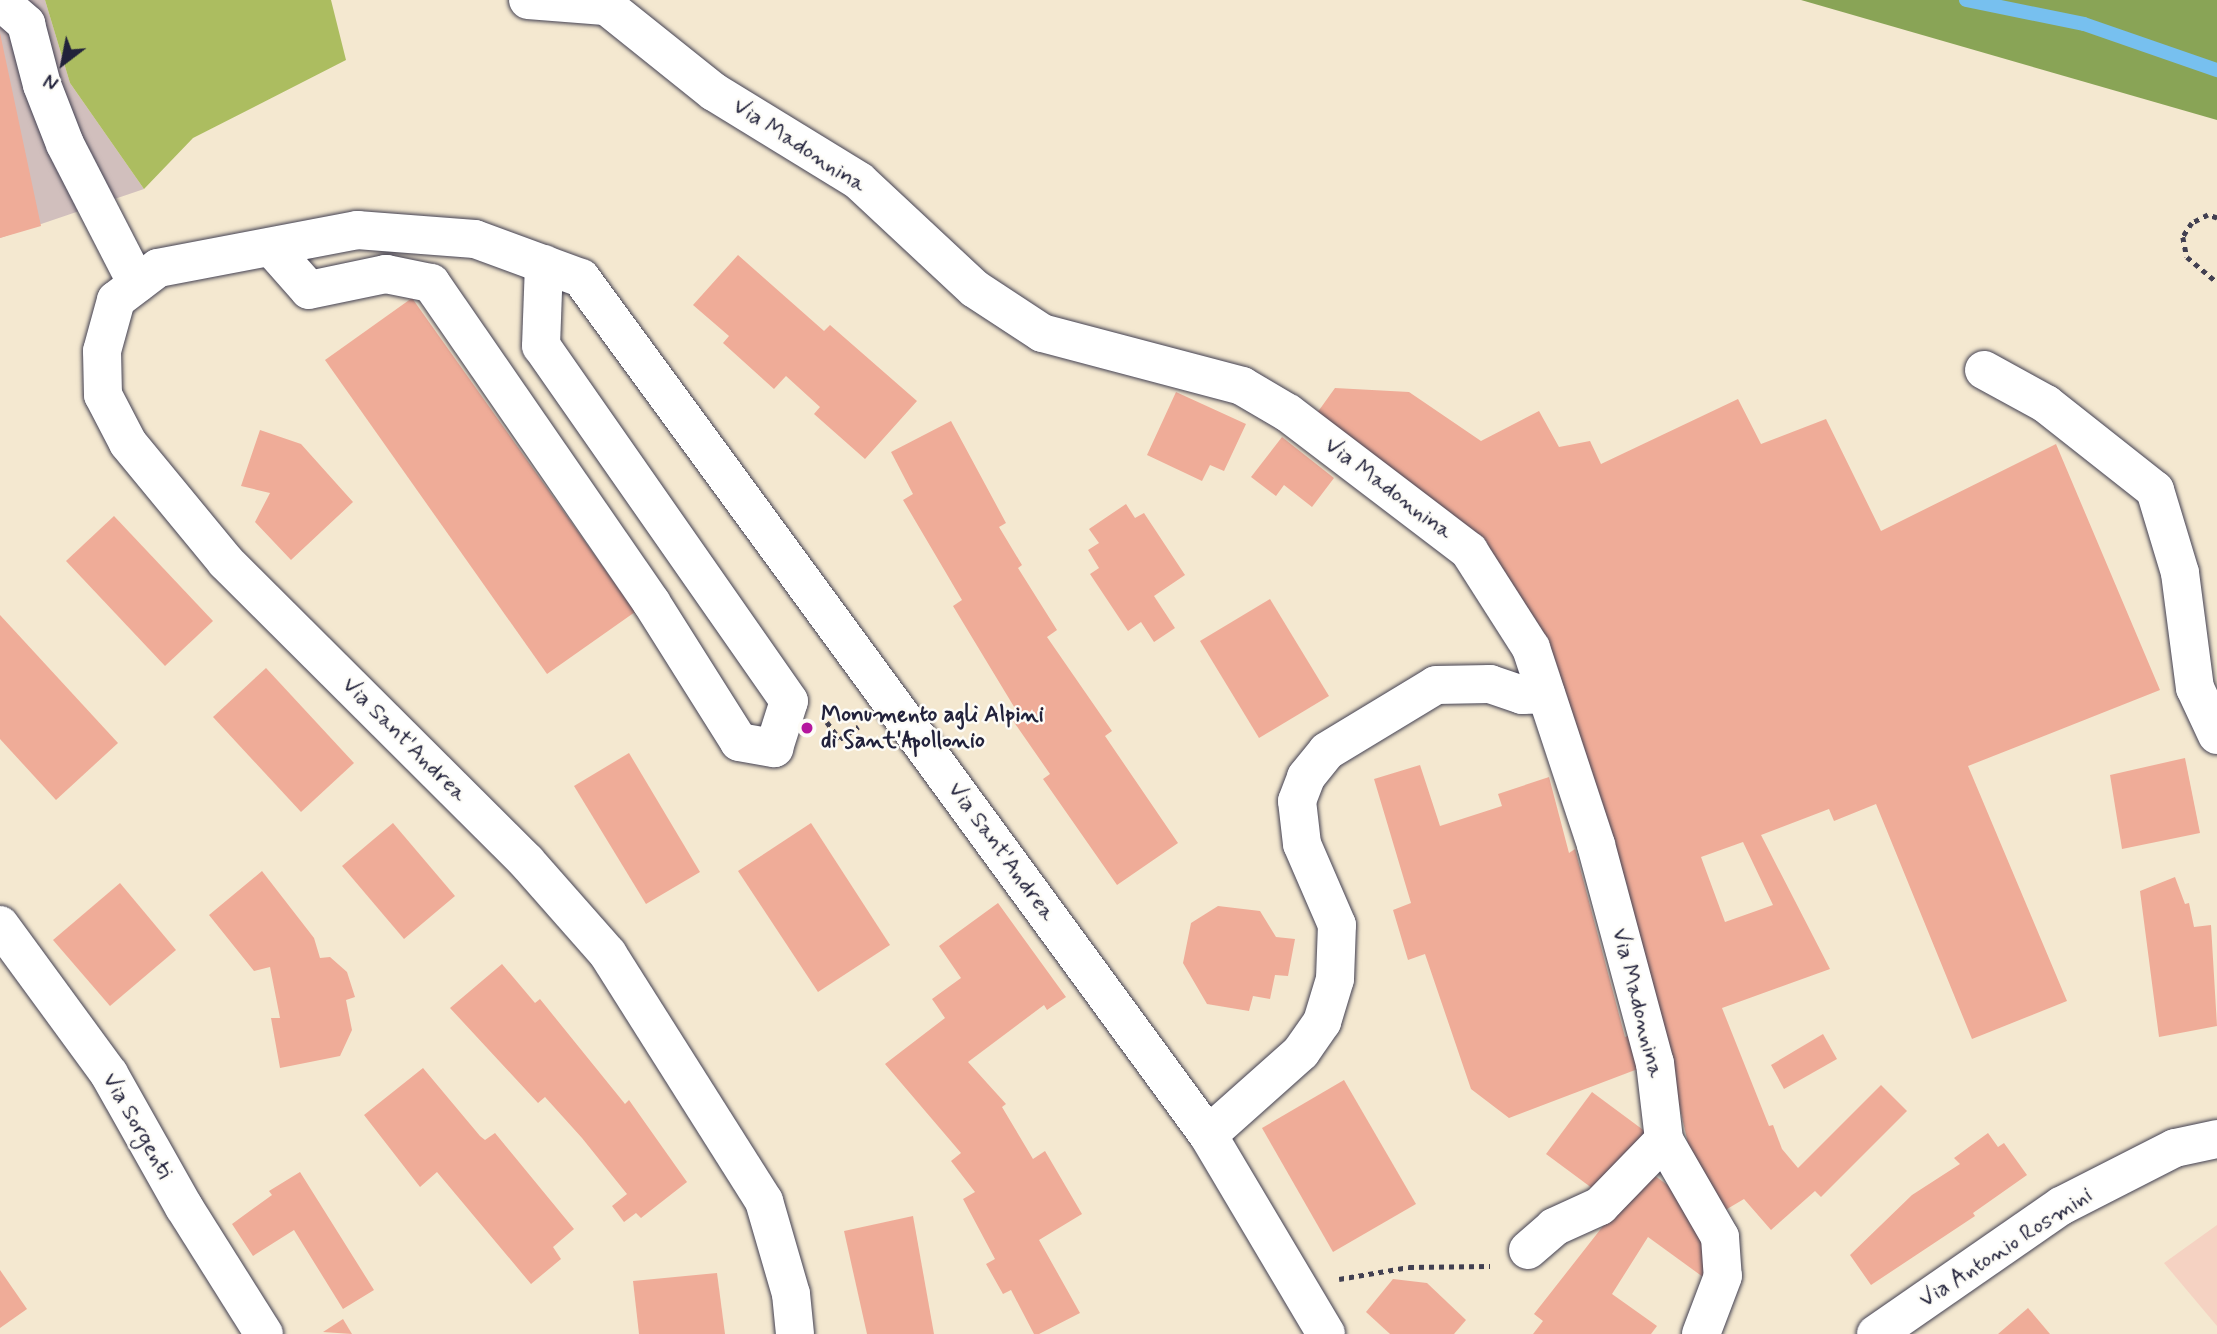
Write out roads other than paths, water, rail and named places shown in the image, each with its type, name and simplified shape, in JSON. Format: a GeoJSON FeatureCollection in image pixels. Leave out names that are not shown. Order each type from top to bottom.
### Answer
{"type":"FeatureCollection","features":[{"type":"Feature","properties":{"kind":"street"},"geometry":{"type":"LineString","coordinates":[[528,0],[602,3]]}},
{"type":"Feature","properties":{"kind":"street"},"geometry":{"type":"LineString","coordinates":[[0,1],[26,24],[41,85],[65,144],[137,284]]}},
{"type":"Feature","properties":{"kind":"street","name":"Via Madonnina"},"geometry":{"type":"LineString","coordinates":[[602,3],[714,92],[859,181],[975,289],[1042,333],[1242,386],[1288,413],[1469,551],[1531,648],[1596,845],[1655,1063],[1664,1140],[1720,1237],[1723,1276],[1701,1334]]}},
{"type":"Feature","properties":{"kind":"street","name":"Via Sant'Andrea"},"geometry":{"type":"LineString","coordinates":[[795,1334],[791,1294],[764,1201],[608,954],[527,862],[226,562],[128,443],[103,395],[102,351],[116,300],[158,268],[357,230],[475,239],[581,278],[1208,1135],[1326,1334]]}},
{"type":"Feature","properties":{"kind":"street"},"geometry":{"type":"LineString","coordinates":[[271,247],[309,290],[386,274],[430,283],[651,602],[739,742],[774,748],[789,701],[541,346],[544,264]]}},
{"type":"Feature","properties":{"kind":"street"},"geometry":{"type":"LineString","coordinates":[[1984,370],[2046,404],[2155,490],[2180,573],[2195,688],[2217,735]]}},
{"type":"Feature","properties":{"kind":"street"},"geometry":{"type":"LineString","coordinates":[[1208,1135],[1301,1052],[1322,1022],[1335,979],[1337,925],[1301,844],[1297,802],[1306,777],[1327,751],[1436,685],[1490,684],[1522,695],[1546,694]]}},
{"type":"Feature","properties":{"kind":"street","name":"Via Sorgenti"},"geometry":{"type":"LineString","coordinates":[[0,925],[109,1074],[184,1207],[264,1334]]}},
{"type":"Feature","properties":{"kind":"street","name":"Via Antonio Rosmini"},"geometry":{"type":"LineString","coordinates":[[1877,1334],[2061,1206],[2175,1148],[2217,1139]]}},
{"type":"Feature","properties":{"kind":"street"},"geometry":{"type":"LineString","coordinates":[[1528,1251],[1554,1227],[1600,1206],[1664,1140]]}},
{"type":"Feature","properties":{"kind":"waterway"},"geometry":{"type":"LineString","coordinates":[[1966,0],[2084,24],[2217,70]]}},
{"type":"Feature","properties":{"kind":"place","name":"Monumento agli Alpini di Sant'Apollonio"},"geometry":{"type":"Point","coordinates":[807,728]}}]}
